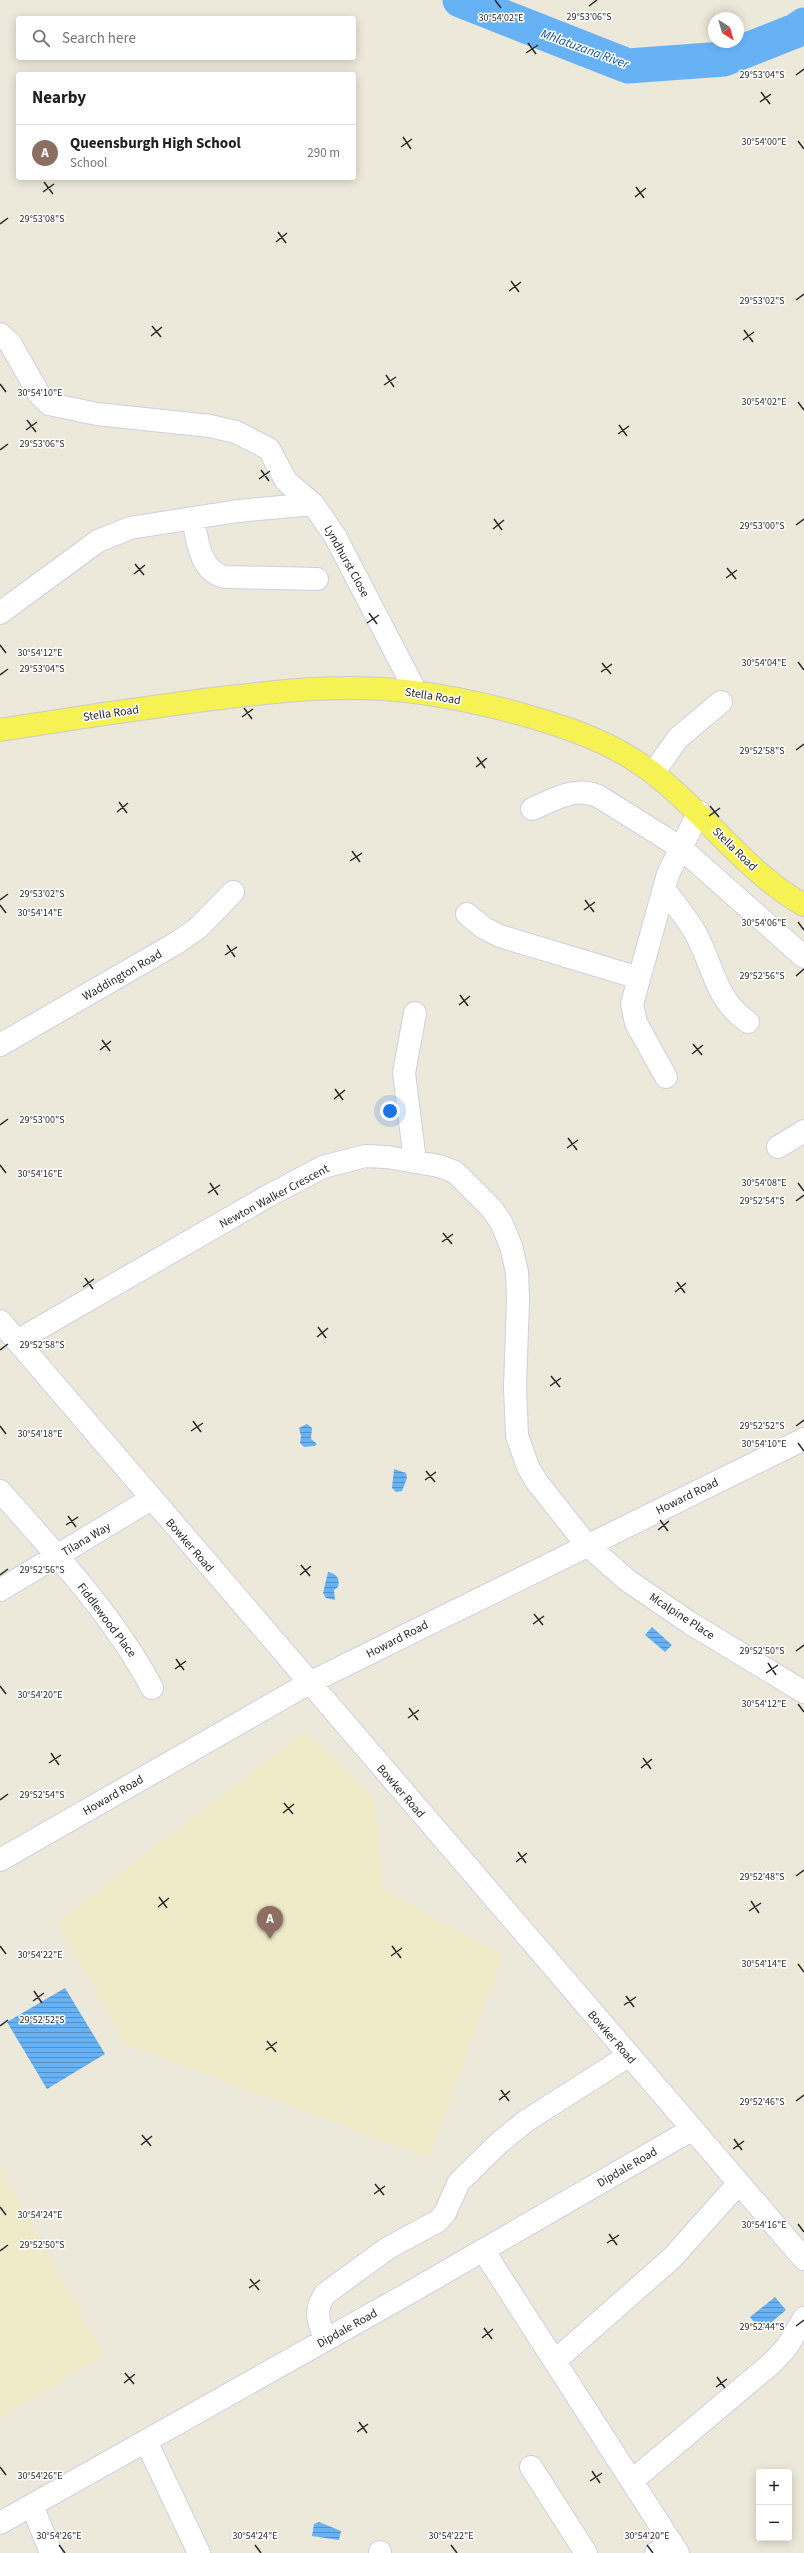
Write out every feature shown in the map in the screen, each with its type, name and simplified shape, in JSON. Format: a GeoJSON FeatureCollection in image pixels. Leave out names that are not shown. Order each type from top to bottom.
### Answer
{"type":"FeatureCollection","features":[{"type":"Feature","properties":{"kind":"main road","name":"Stella Road"},"geometry":{"type":"LineString","coordinates":[[0,730],[266,692],[344,688],[416,692],[494,706],[552,723],[611,746],[654,772],[699,812],[745,860],[804,905]]}},
{"type":"Feature","properties":{"kind":"street","name":"Lyndhurst Close"},"geometry":{"type":"LineString","coordinates":[[0,334],[10,343],[39,394],[49,404],[97,414],[210,426],[236,432],[269,449],[286,481],[313,504],[335,536],[416,692]]}},
{"type":"Feature","properties":{"kind":"street"},"geometry":{"type":"LineString","coordinates":[[0,613],[38,587],[83,552],[108,536],[130,528],[238,511],[313,504]]}},
{"type":"Feature","properties":{"kind":"street"},"geometry":{"type":"LineString","coordinates":[[193,518],[201,554],[214,573],[226,577],[317,579]]}},
{"type":"Feature","properties":{"kind":"street"},"geometry":{"type":"LineString","coordinates":[[654,772],[678,738],[721,702]]}},
{"type":"Feature","properties":{"kind":"street"},"geometry":{"type":"LineString","coordinates":[[532,810],[559,797],[577,792],[588,791],[625,811],[681,848],[804,957]]}},
{"type":"Feature","properties":{"kind":"street"},"geometry":{"type":"LineString","coordinates":[[666,1076],[639,1029],[632,1013],[632,1004],[668,874],[699,812]]}},
{"type":"Feature","properties":{"kind":"street"},"geometry":{"type":"LineString","coordinates":[[664,889],[696,934],[713,979],[730,1008],[748,1022]]}},
{"type":"Feature","properties":{"kind":"street","name":"Waddington Road"},"geometry":{"type":"LineString","coordinates":[[0,1045],[178,942],[198,928],[233,892]]}},
{"type":"Feature","properties":{"kind":"street"},"geometry":{"type":"LineString","coordinates":[[467,914],[484,928],[500,936],[639,978]]}},
{"type":"Feature","properties":{"kind":"street"},"geometry":{"type":"LineString","coordinates":[[415,1013],[406,1053],[404,1073],[416,1161]]}},
{"type":"Feature","properties":{"kind":"street"},"geometry":{"type":"LineString","coordinates":[[778,1147],[804,1131]]}},
{"type":"Feature","properties":{"kind":"street","name":"Newton Walker Crescent"},"geometry":{"type":"LineString","coordinates":[[17,1341],[268,1196],[323,1167],[366,1156],[416,1161],[439,1166],[455,1172],[491,1208],[507,1235],[516,1272],[515,1387],[517,1436],[528,1467],[537,1482],[586,1544]]}},
{"type":"Feature","properties":{"kind":"street","name":"Bowker Road"},"geometry":{"type":"LineString","coordinates":[[0,1321],[691,2130],[738,2184],[800,2248]]}},
{"type":"Feature","properties":{"kind":"street","name":"Howard Road"},"geometry":{"type":"LineString","coordinates":[[0,1860],[309,1683],[586,1544],[804,1439]]}},
{"type":"Feature","properties":{"kind":"street","name":"Fiddlewood Place"},"geometry":{"type":"LineString","coordinates":[[0,1491],[57,1556],[128,1648],[152,1688]]}},
{"type":"Feature","properties":{"kind":"street","name":"Tilana Way"},"geometry":{"type":"LineString","coordinates":[[0,1590],[151,1499]]}},
{"type":"Feature","properties":{"kind":"street","name":"Mcalpine Place"},"geometry":{"type":"LineString","coordinates":[[586,1544],[626,1580],[661,1604],[804,1692]]}},
{"type":"Feature","properties":{"kind":"street"},"geometry":{"type":"LineString","coordinates":[[325,2340],[317,2312],[319,2303],[325,2294],[388,2248],[438,2221],[445,2213],[459,2182],[500,2142],[526,2121],[628,2056]]}},
{"type":"Feature","properties":{"kind":"street","name":"Dipdale Road"},"geometry":{"type":"LineString","coordinates":[[0,2523],[325,2340],[691,2130]]}},
{"type":"Feature","properties":{"kind":"street"},"geometry":{"type":"LineString","coordinates":[[555,2361],[667,2263],[738,2184]]}},
{"type":"Feature","properties":{"kind":"street"},"geometry":{"type":"LineString","coordinates":[[483,2250],[633,2480],[669,2550]]}},
{"type":"Feature","properties":{"kind":"street"},"geometry":{"type":"LineString","coordinates":[[633,2480],[772,2363],[787,2347],[804,2318]]}},
{"type":"Feature","properties":{"kind":"street"},"geometry":{"type":"LineString","coordinates":[[146,2441],[199,2553]]}},
{"type":"Feature","properties":{"kind":"street"},"geometry":{"type":"LineString","coordinates":[[531,2467],[586,2553]]}},
{"type":"Feature","properties":{"kind":"street"},"geometry":{"type":"LineString","coordinates":[[32,2504],[51,2553]]}},
{"type":"Feature","properties":{"kind":"shaded area"},"geometry":{"type":"Polygon","coordinates":[[[306,1731],[374,1799],[383,1889],[503,1955],[429,2158],[125,2044],[57,1922],[306,1731]]]}},
{"type":"Feature","properties":{"kind":"shaded area"},"geometry":{"type":"Polygon","coordinates":[[[0,2167],[104,2355],[0,2418],[0,2167]]]}},
{"type":"Feature","properties":{"kind":"water"},"geometry":{"type":"Polygon","coordinates":[[[307,1424],[312,1428],[311,1439],[317,1444],[315,1446],[304,1447],[300,1443],[301,1436],[299,1428],[307,1424]]]}},
{"type":"Feature","properties":{"kind":"water"},"geometry":{"type":"Polygon","coordinates":[[[394,1469],[406,1473],[407,1478],[402,1491],[396,1492],[392,1488],[394,1469]]]}},
{"type":"Feature","properties":{"kind":"water"},"geometry":{"type":"Polygon","coordinates":[[[328,1572],[336,1575],[339,1581],[338,1587],[334,1590],[335,1600],[326,1598],[323,1593],[328,1572]]]}},
{"type":"Feature","properties":{"kind":"water"},"geometry":{"type":"Polygon","coordinates":[[[652,1627],[672,1645],[665,1652],[645,1635],[652,1627]]]}},
{"type":"Feature","properties":{"kind":"water"},"geometry":{"type":"Polygon","coordinates":[[[65,1988],[105,2054],[47,2089],[7,2022],[65,1988]]]}},
{"type":"Feature","properties":{"kind":"water"},"geometry":{"type":"Polygon","coordinates":[[[775,2297],[786,2310],[761,2331],[750,2317],[775,2297]]]}},
{"type":"Feature","properties":{"kind":"water"},"geometry":{"type":"Polygon","coordinates":[[[319,2522],[341,2531],[339,2540],[312,2536],[314,2524],[319,2522]]]}},
{"type":"Feature","properties":{"kind":"waterway","name":"Mhlatuzana River"},"geometry":{"type":"LineString","coordinates":[[460,0],[628,66],[724,59],[795,31],[804,25]]}},
{"type":"Feature","properties":{"kind":"place","name":"Queensburgh High School"},"geometry":{"type":"Point","coordinates":[270,1939]}}]}
